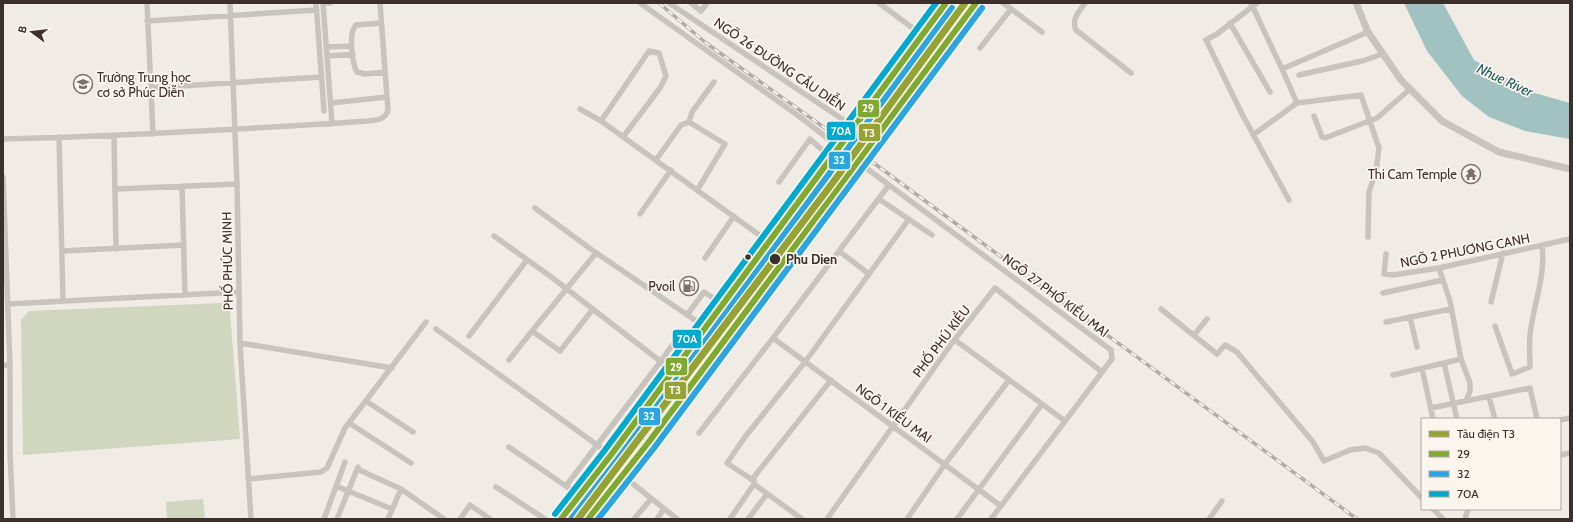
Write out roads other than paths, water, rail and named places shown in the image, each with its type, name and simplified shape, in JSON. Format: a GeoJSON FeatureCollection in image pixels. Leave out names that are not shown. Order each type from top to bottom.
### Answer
{"type":"FeatureCollection","features":[{"type":"Feature","properties":{"kind":"highway"},"geometry":{"type":"LineString","coordinates":[[561,519],[611,455],[946,3]]}},
{"type":"Feature","properties":{"kind":"highway"},"geometry":{"type":"LineString","coordinates":[[588,519],[858,162],[976,3]]}},
{"type":"Feature","properties":{"kind":"highway"},"geometry":{"type":"LineString","coordinates":[[885,85],[904,100]]}},
{"type":"Feature","properties":{"kind":"highway"},"geometry":{"type":"LineString","coordinates":[[846,138],[866,151]]}},
{"type":"Feature","properties":{"kind":"highway"},"geometry":{"type":"LineString","coordinates":[[839,148],[858,162]]}},
{"type":"Feature","properties":{"kind":"street"},"geometry":{"type":"LineString","coordinates":[[147,3],[153,134]]}},
{"type":"Feature","properties":{"kind":"street","name":"PHỐ PHÚC MINH"},"geometry":{"type":"LineString","coordinates":[[230,3],[237,184],[240,343],[251,519]]}},
{"type":"Feature","properties":{"kind":"street"},"geometry":{"type":"LineString","coordinates":[[316,3],[324,111]]}},
{"type":"Feature","properties":{"kind":"street"},"geometry":{"type":"LineString","coordinates":[[330,3],[323,3],[332,124]]}},
{"type":"Feature","properties":{"kind":"street"},"geometry":{"type":"LineString","coordinates":[[3,138],[114,136],[235,130],[332,124],[368,121],[382,118],[387,115],[388,110],[380,3]]}},
{"type":"Feature","properties":{"kind":"street"},"geometry":{"type":"LineString","coordinates":[[640,3],[800,117],[839,148]]}},
{"type":"Feature","properties":{"kind":"street","name":"NGÕ 26 ĐƯỜNG CẦU DIỄN"},"geometry":{"type":"LineString","coordinates":[[669,3],[854,127]]}},
{"type":"Feature","properties":{"kind":"street"},"geometry":{"type":"LineString","coordinates":[[685,13],[692,3],[701,11],[707,3]]}},
{"type":"Feature","properties":{"kind":"street"},"geometry":{"type":"LineString","coordinates":[[878,3],[922,36]]}},
{"type":"Feature","properties":{"kind":"street"},"geometry":{"type":"LineString","coordinates":[[1003,3],[1042,32]]}},
{"type":"Feature","properties":{"kind":"street"},"geometry":{"type":"LineString","coordinates":[[1085,3],[1074,19],[1076,30],[1131,73]]}},
{"type":"Feature","properties":{"kind":"street"},"geometry":{"type":"LineString","coordinates":[[1356,3],[1368,32],[1401,80],[1442,121],[1483,145],[1515,157],[1570,169]]}},
{"type":"Feature","properties":{"kind":"street"},"geometry":{"type":"LineString","coordinates":[[1289,200],[1253,135],[1206,40],[1253,4],[1297,103]]}},
{"type":"Feature","properties":{"kind":"street"},"geometry":{"type":"LineString","coordinates":[[980,48],[1011,9]]}},
{"type":"Feature","properties":{"kind":"street"},"geometry":{"type":"LineString","coordinates":[[148,21],[317,10]]}},
{"type":"Feature","properties":{"kind":"street"},"geometry":{"type":"LineString","coordinates":[[381,23],[356,25],[351,33],[352,46],[357,72],[365,74],[385,72]]}},
{"type":"Feature","properties":{"kind":"street"},"geometry":{"type":"LineString","coordinates":[[1230,23],[1270,92]]}},
{"type":"Feature","properties":{"kind":"street"},"geometry":{"type":"LineString","coordinates":[[1282,69],[1368,32]]}},
{"type":"Feature","properties":{"kind":"street"},"geometry":{"type":"LineString","coordinates":[[327,47],[352,46]]}},
{"type":"Feature","properties":{"kind":"street"},"geometry":{"type":"LineString","coordinates":[[601,121],[649,51],[659,53],[666,76],[660,88],[623,137]]}},
{"type":"Feature","properties":{"kind":"street"},"geometry":{"type":"LineString","coordinates":[[328,56],[353,54]]}},
{"type":"Feature","properties":{"kind":"street"},"geometry":{"type":"LineString","coordinates":[[1299,75],[1362,61],[1383,54]]}},
{"type":"Feature","properties":{"kind":"street"},"geometry":{"type":"LineString","coordinates":[[150,88],[321,77]]}},
{"type":"Feature","properties":{"kind":"street"},"geometry":{"type":"LineString","coordinates":[[689,122],[692,112],[714,82]]}},
{"type":"Feature","properties":{"kind":"street"},"geometry":{"type":"LineString","coordinates":[[1314,116],[1322,137],[1325,138],[1376,118],[1410,89]]}},
{"type":"Feature","properties":{"kind":"street"},"geometry":{"type":"LineString","coordinates":[[1253,135],[1297,103],[1359,94],[1371,120],[1379,148],[1376,170],[1369,192],[1368,237]]}},
{"type":"Feature","properties":{"kind":"street"},"geometry":{"type":"LineString","coordinates":[[331,103],[387,97]]}},
{"type":"Feature","properties":{"kind":"street"},"geometry":{"type":"LineString","coordinates":[[580,109],[601,121],[671,170],[769,242]]}},
{"type":"Feature","properties":{"kind":"street"},"geometry":{"type":"LineString","coordinates":[[656,160],[681,125],[689,122]]}},
{"type":"Feature","properties":{"kind":"street"},"geometry":{"type":"LineString","coordinates":[[689,122],[726,144],[698,189]]}},
{"type":"Feature","properties":{"kind":"street"},"geometry":{"type":"LineString","coordinates":[[114,136],[116,249]]}},
{"type":"Feature","properties":{"kind":"street"},"geometry":{"type":"LineString","coordinates":[[59,137],[63,301]]}},
{"type":"Feature","properties":{"kind":"street"},"geometry":{"type":"LineString","coordinates":[[779,182],[810,139],[831,158]]}},
{"type":"Feature","properties":{"kind":"street","name":"NGÕ 27 PHỐ KIỀU MAI"},"geometry":{"type":"LineString","coordinates":[[858,162],[1111,350],[1112,359],[991,519]]}},
{"type":"Feature","properties":{"kind":"street"},"geometry":{"type":"LineString","coordinates":[[640,214],[671,170]]}},
{"type":"Feature","properties":{"kind":"street"},"geometry":{"type":"LineString","coordinates":[[3,177],[5,279],[8,304],[10,366],[6,396],[14,519]]}},
{"type":"Feature","properties":{"kind":"street"},"geometry":{"type":"LineString","coordinates":[[116,189],[237,184]]}},
{"type":"Feature","properties":{"kind":"street"},"geometry":{"type":"LineString","coordinates":[[698,432],[773,338],[889,185]]}},
{"type":"Feature","properties":{"kind":"street"},"geometry":{"type":"LineString","coordinates":[[182,186],[185,295]]}},
{"type":"Feature","properties":{"kind":"street"},"geometry":{"type":"LineString","coordinates":[[879,199],[932,235]]}},
{"type":"Feature","properties":{"kind":"street"},"geometry":{"type":"LineString","coordinates":[[535,208],[596,253],[706,327]]}},
{"type":"Feature","properties":{"kind":"street"},"geometry":{"type":"LineString","coordinates":[[705,258],[734,216]]}},
{"type":"Feature","properties":{"kind":"street"},"geometry":{"type":"LineString","coordinates":[[802,519],[727,463],[745,436],[805,362],[909,219]]}},
{"type":"Feature","properties":{"kind":"street"},"geometry":{"type":"LineString","coordinates":[[494,236],[567,289],[673,371]]}},
{"type":"Feature","properties":{"kind":"street","name":"NGÕ 2 PHƯƠNG CANH"},"geometry":{"type":"LineString","coordinates":[[1386,254],[1385,275],[1393,275],[1439,268],[1570,239]]}},
{"type":"Feature","properties":{"kind":"street"},"geometry":{"type":"LineString","coordinates":[[62,251],[184,245]]}},
{"type":"Feature","properties":{"kind":"street"},"geometry":{"type":"LineString","coordinates":[[1495,326],[1512,374],[1530,366],[1530,336],[1544,262],[1542,246]]}},
{"type":"Feature","properties":{"kind":"street"},"geometry":{"type":"LineString","coordinates":[[839,251],[869,274]]}},
{"type":"Feature","properties":{"kind":"street"},"geometry":{"type":"LineString","coordinates":[[509,360],[596,253]]}},
{"type":"Feature","properties":{"kind":"street"},"geometry":{"type":"LineString","coordinates":[[1491,302],[1503,253]]}},
{"type":"Feature","properties":{"kind":"street"},"geometry":{"type":"LineString","coordinates":[[469,336],[527,260]]}},
{"type":"Feature","properties":{"kind":"street"},"geometry":{"type":"LineString","coordinates":[[1439,268],[1451,309],[1462,359],[1471,387],[1466,401]]}},
{"type":"Feature","properties":{"kind":"street"},"geometry":{"type":"LineString","coordinates":[[1383,293],[1443,280]]}},
{"type":"Feature","properties":{"kind":"street","name":"PHỐ PHÚ KIỀU"},"geometry":{"type":"LineString","coordinates":[[827,519],[893,425],[995,288],[1102,372]]}},
{"type":"Feature","properties":{"kind":"street"},"geometry":{"type":"LineString","coordinates":[[8,304],[239,292]]}},
{"type":"Feature","properties":{"kind":"street"},"geometry":{"type":"LineString","coordinates":[[687,315],[704,292],[723,304]]}},
{"type":"Feature","properties":{"kind":"street"},"geometry":{"type":"LineString","coordinates":[[532,331],[560,351],[593,309]]}},
{"type":"Feature","properties":{"kind":"street"},"geometry":{"type":"LineString","coordinates":[[1161,309],[1217,354],[1226,345],[1237,352],[1313,442],[1324,461],[1350,450],[1363,448],[1379,453],[1421,497]]}},
{"type":"Feature","properties":{"kind":"street"},"geometry":{"type":"LineString","coordinates":[[1386,322],[1451,309]]}},
{"type":"Feature","properties":{"kind":"street"},"geometry":{"type":"LineString","coordinates":[[1410,317],[1417,347]]}},
{"type":"Feature","properties":{"kind":"street"},"geometry":{"type":"LineString","coordinates":[[1194,335],[1207,319]]}},
{"type":"Feature","properties":{"kind":"street"},"geometry":{"type":"LineString","coordinates":[[248,479],[322,472],[327,468],[349,423],[426,322]]}},
{"type":"Feature","properties":{"kind":"street"},"geometry":{"type":"LineString","coordinates":[[436,329],[611,455]]}},
{"type":"Feature","properties":{"kind":"street"},"geometry":{"type":"LineString","coordinates":[[566,486],[682,331],[696,341]]}},
{"type":"Feature","properties":{"kind":"street","name":"NGÕ 1 KIỀU MAI"},"geometry":{"type":"LineString","coordinates":[[773,338],[1001,506]]}},
{"type":"Feature","properties":{"kind":"street"},"geometry":{"type":"LineString","coordinates":[[955,340],[1065,421]]}},
{"type":"Feature","properties":{"kind":"street"},"geometry":{"type":"LineString","coordinates":[[240,343],[392,368]]}},
{"type":"Feature","properties":{"kind":"street"},"geometry":{"type":"LineString","coordinates":[[1393,375],[1462,359]]}},
{"type":"Feature","properties":{"kind":"street"},"geometry":{"type":"LineString","coordinates":[[1444,363],[1457,418]]}},
{"type":"Feature","properties":{"kind":"street"},"geometry":{"type":"LineString","coordinates":[[3,365],[10,366]]}},
{"type":"Feature","properties":{"kind":"street"},"geometry":{"type":"LineString","coordinates":[[1422,368],[1433,418]]}},
{"type":"Feature","properties":{"kind":"street"},"geometry":{"type":"LineString","coordinates":[[730,519],[754,483],[754,477],[830,380]]}},
{"type":"Feature","properties":{"kind":"street"},"geometry":{"type":"LineString","coordinates":[[907,519],[945,464],[1009,380]]}},
{"type":"Feature","properties":{"kind":"street"},"geometry":{"type":"LineString","coordinates":[[1431,408],[1530,388],[1537,418]]}},
{"type":"Feature","properties":{"kind":"street"},"geometry":{"type":"LineString","coordinates":[[1489,397],[1495,418]]}},
{"type":"Feature","properties":{"kind":"street"},"geometry":{"type":"LineString","coordinates":[[366,401],[413,432]]}},
{"type":"Feature","properties":{"kind":"street"},"geometry":{"type":"LineString","coordinates":[[957,519],[1042,404]]}},
{"type":"Feature","properties":{"kind":"street"},"geometry":{"type":"LineString","coordinates":[[349,423],[411,463]]}},
{"type":"Feature","properties":{"kind":"street"},"geometry":{"type":"LineString","coordinates":[[509,447],[580,495]]}},
{"type":"Feature","properties":{"kind":"street"},"geometry":{"type":"LineString","coordinates":[[3,452],[10,454]]}},
{"type":"Feature","properties":{"kind":"street"},"geometry":{"type":"LineString","coordinates":[[324,519],[345,462]]}},
{"type":"Feature","properties":{"kind":"street"},"geometry":{"type":"LineString","coordinates":[[337,519],[358,468],[401,489],[444,519]]}},
{"type":"Feature","properties":{"kind":"street"},"geometry":{"type":"LineString","coordinates":[[622,475],[677,519]]}},
{"type":"Feature","properties":{"kind":"street"},"geometry":{"type":"LineString","coordinates":[[336,486],[392,508]]}},
{"type":"Feature","properties":{"kind":"street"},"geometry":{"type":"LineString","coordinates":[[496,487],[545,519]]}},
{"type":"Feature","properties":{"kind":"street"},"geometry":{"type":"LineString","coordinates":[[388,519],[401,489]]}},
{"type":"Feature","properties":{"kind":"street"},"geometry":{"type":"LineString","coordinates":[[748,519],[767,494]]}},
{"type":"Feature","properties":{"kind":"street"},"geometry":{"type":"LineString","coordinates":[[634,519],[651,499]]}},
{"type":"Feature","properties":{"kind":"street"},"geometry":{"type":"LineString","coordinates":[[1209,519],[1222,501]]}},
{"type":"Feature","properties":{"kind":"street"},"geometry":{"type":"LineString","coordinates":[[460,519],[470,505],[490,519]]}},
{"type":"Feature","properties":{"kind":"street"},"geometry":{"type":"LineString","coordinates":[[657,519],[664,509]]}},
{"type":"Feature","properties":{"kind":"street"},"geometry":{"type":"LineString","coordinates":[[1434,510],[1443,519]]}},
{"type":"Feature","properties":{"kind":"water","name":"Nhue River"},"geometry":{"type":"Polygon","coordinates":[[[1404,3],[1443,3],[1474,60],[1531,92],[1570,103],[1570,139],[1525,131],[1489,117],[1462,96],[1427,51],[1404,3]]]}},
{"type":"Feature","properties":{"kind":"railway"},"geometry":{"type":"LineString","coordinates":[[659,3],[706,43],[871,161],[1357,519]]}},
{"type":"Feature","properties":{"kind":"metro line","name":"T3"},"geometry":{"type":"LineString","coordinates":[[578,519],[834,181],[965,3]]}},
{"type":"Feature","properties":{"kind":"place","name":"Trường Trung học cơ sở Phúc Diễn"},"geometry":{"type":"Point","coordinates":[83,84]}},
{"type":"Feature","properties":{"kind":"place","name":"Thi Cam Temple"},"geometry":{"type":"Point","coordinates":[1471,174]}},
{"type":"Feature","properties":{"kind":"place","name":"Phu Dien"},"geometry":{"type":"Point","coordinates":[775,259]}},
{"type":"Feature","properties":{"kind":"place","name":"Pvoil"},"geometry":{"type":"Point","coordinates":[689,286]}}]}
